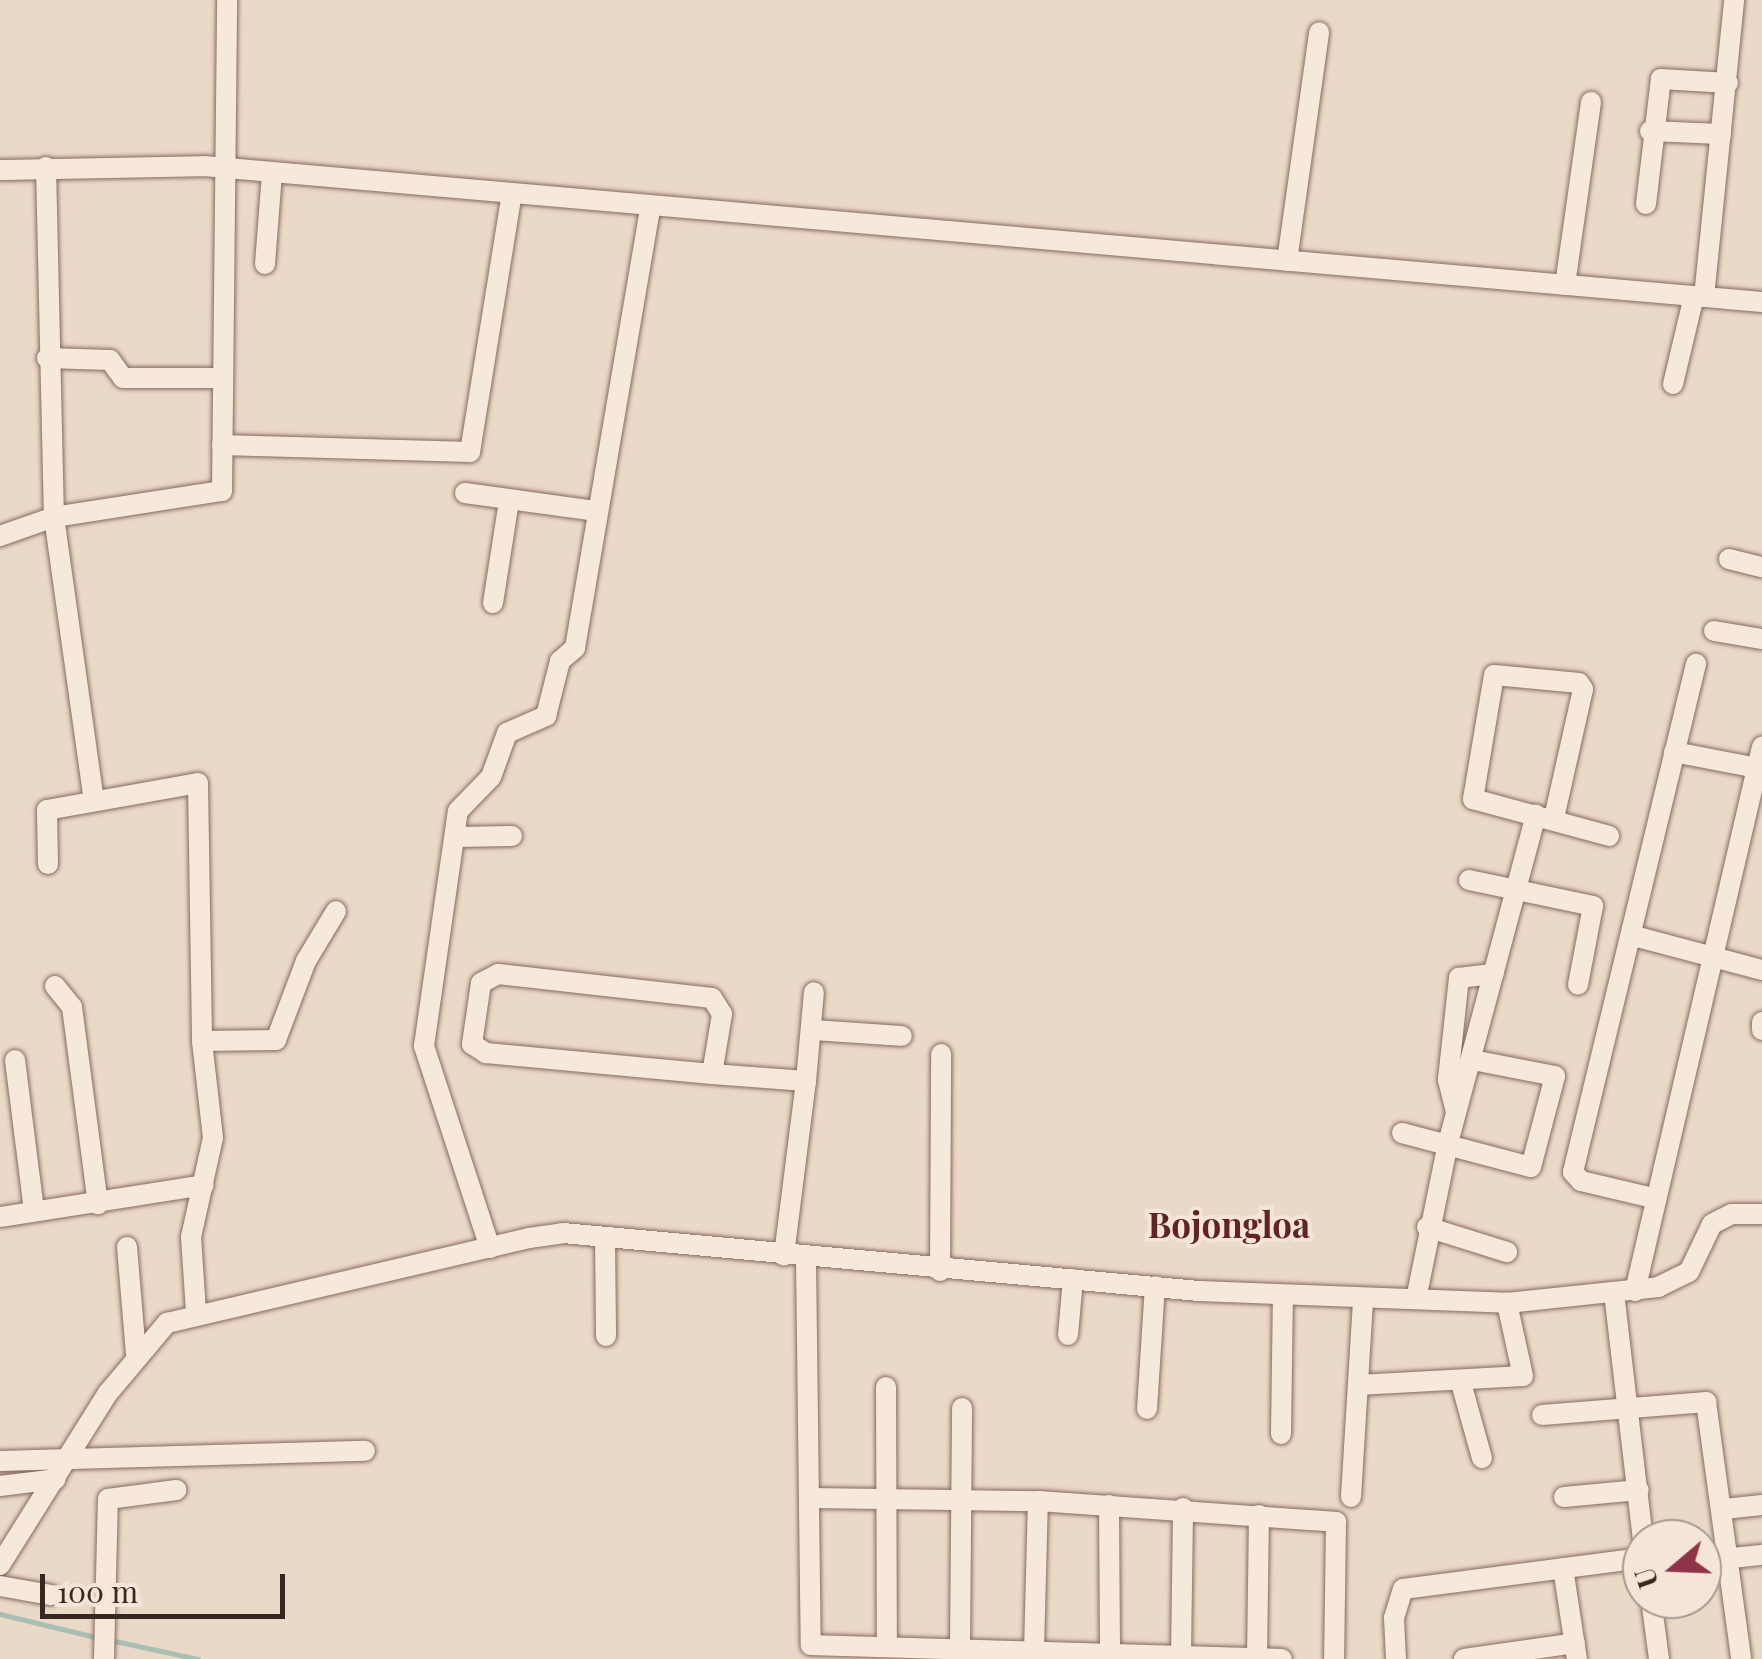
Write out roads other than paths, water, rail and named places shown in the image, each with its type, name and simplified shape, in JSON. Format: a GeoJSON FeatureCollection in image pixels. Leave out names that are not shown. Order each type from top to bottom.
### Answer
{"type":"FeatureCollection","features":[{"type":"Feature","properties":{"kind":"street"},"geometry":{"type":"LineString","coordinates":[[0,536],[54,517],[219,493],[221,168],[227,0]]}},
{"type":"Feature","properties":{"kind":"street"},"geometry":{"type":"LineString","coordinates":[[1674,384],[1699,297],[1728,82],[1734,0]]}},
{"type":"Feature","properties":{"kind":"street"},"geometry":{"type":"LineString","coordinates":[[1287,261],[1319,32]]}},
{"type":"Feature","properties":{"kind":"street"},"geometry":{"type":"LineString","coordinates":[[1646,204],[1650,130],[1661,79],[1728,82]]}},
{"type":"Feature","properties":{"kind":"street"},"geometry":{"type":"LineString","coordinates":[[1565,285],[1591,102]]}},
{"type":"Feature","properties":{"kind":"street"},"geometry":{"type":"LineString","coordinates":[[1650,130],[1721,134]]}},
{"type":"Feature","properties":{"kind":"street"},"geometry":{"type":"LineString","coordinates":[[46,167],[47,358],[54,517],[94,802]]}},
{"type":"Feature","properties":{"kind":"street"},"geometry":{"type":"LineString","coordinates":[[0,170],[221,168],[1762,302]]}},
{"type":"Feature","properties":{"kind":"street"},"geometry":{"type":"LineString","coordinates":[[264,264],[272,173]]}},
{"type":"Feature","properties":{"kind":"street"},"geometry":{"type":"LineString","coordinates":[[222,445],[470,452],[512,194]]}},
{"type":"Feature","properties":{"kind":"street"},"geometry":{"type":"LineString","coordinates":[[490,1248],[424,1046],[455,837],[460,806],[490,778],[507,733],[546,716],[560,661],[575,648],[650,206]]}},
{"type":"Feature","properties":{"kind":"street"},"geometry":{"type":"LineString","coordinates":[[47,358],[110,360],[124,378],[220,378]]}},
{"type":"Feature","properties":{"kind":"street"},"geometry":{"type":"LineString","coordinates":[[465,493],[597,511]]}},
{"type":"Feature","properties":{"kind":"street"},"geometry":{"type":"LineString","coordinates":[[493,603],[509,501]]}},
{"type":"Feature","properties":{"kind":"street"},"geometry":{"type":"LineString","coordinates":[[1729,558],[1762,567]]}},
{"type":"Feature","properties":{"kind":"street"},"geometry":{"type":"LineString","coordinates":[[1714,631],[1762,639]]}},
{"type":"Feature","properties":{"kind":"street"},"geometry":{"type":"LineString","coordinates":[[1653,1198],[1581,1180],[1572,1172],[1634,936],[1696,664]]}},
{"type":"Feature","properties":{"kind":"street"},"geometry":{"type":"LineString","coordinates":[[1416,1299],[1428,1226],[1448,1144],[1517,889],[1545,816],[1583,689],[1578,683],[1494,675],[1472,796],[1545,816],[1609,836]]}},
{"type":"Feature","properties":{"kind":"street"},"geometry":{"type":"LineString","coordinates":[[1642,1519],[1627,1404],[1624,1292],[1653,1198],[1760,761],[1674,752]]}},
{"type":"Feature","properties":{"kind":"street"},"geometry":{"type":"LineString","coordinates":[[48,864],[48,810],[198,783],[202,1041],[212,1138],[191,1238],[196,1312]]}},
{"type":"Feature","properties":{"kind":"street"},"geometry":{"type":"LineString","coordinates":[[455,837],[512,836]]}},
{"type":"Feature","properties":{"kind":"street"},"geometry":{"type":"LineString","coordinates":[[1469,880],[1594,907],[1578,985]]}},
{"type":"Feature","properties":{"kind":"street"},"geometry":{"type":"LineString","coordinates":[[202,1041],[276,1040],[306,961],[336,911]]}},
{"type":"Feature","properties":{"kind":"street"},"geometry":{"type":"LineString","coordinates":[[1634,936],[1762,970]]}},
{"type":"Feature","properties":{"kind":"street"},"geometry":{"type":"LineString","coordinates":[[712,1074],[722,1014],[712,998],[498,974],[481,982],[477,1050],[712,1074],[806,1080]]}},
{"type":"Feature","properties":{"kind":"street"},"geometry":{"type":"LineString","coordinates":[[1456,1112],[1448,1079],[1459,978],[1494,974]]}},
{"type":"Feature","properties":{"kind":"street"},"geometry":{"type":"LineString","coordinates":[[55,986],[72,1007],[98,1204]]}},
{"type":"Feature","properties":{"kind":"street"},"geometry":{"type":"LineString","coordinates":[[784,1256],[814,992]]}},
{"type":"Feature","properties":{"kind":"street"},"geometry":{"type":"LineString","coordinates":[[1762,1022],[1762,1030]]}},
{"type":"Feature","properties":{"kind":"street"},"geometry":{"type":"LineString","coordinates":[[812,1030],[902,1036]]}},
{"type":"Feature","properties":{"kind":"street"},"geometry":{"type":"LineString","coordinates":[[940,1270],[942,1054]]}},
{"type":"Feature","properties":{"kind":"street"},"geometry":{"type":"LineString","coordinates":[[16,1060],[34,1211]]}},
{"type":"Feature","properties":{"kind":"street"},"geometry":{"type":"LineString","coordinates":[[1402,1133],[1533,1164],[1555,1076],[1473,1060]]}},
{"type":"Feature","properties":{"kind":"street"},"geometry":{"type":"LineString","coordinates":[[0,1216],[204,1185]]}},
{"type":"Feature","properties":{"kind":"street"},"geometry":{"type":"LineString","coordinates":[[0,1565],[136,1354],[167,1323],[196,1312],[564,1233],[806,1259],[1283,1296],[1507,1303],[1624,1292],[1689,1272],[1719,1219],[1762,1214]]}},
{"type":"Feature","properties":{"kind":"street"},"geometry":{"type":"LineString","coordinates":[[1428,1226],[1507,1252]]}},
{"type":"Feature","properties":{"kind":"street"},"geometry":{"type":"LineString","coordinates":[[605,1238],[606,1336]]}},
{"type":"Feature","properties":{"kind":"street"},"geometry":{"type":"LineString","coordinates":[[127,1247],[136,1354]]}},
{"type":"Feature","properties":{"kind":"street"},"geometry":{"type":"LineString","coordinates":[[806,1259],[811,1498],[809,1640],[815,1647],[960,1647],[1282,1659]]}},
{"type":"Feature","properties":{"kind":"street"},"geometry":{"type":"LineString","coordinates":[[1068,1335],[1073,1279]]}},
{"type":"Feature","properties":{"kind":"street"},"geometry":{"type":"LineString","coordinates":[[1146,1409],[1155,1286]]}},
{"type":"Feature","properties":{"kind":"street"},"geometry":{"type":"LineString","coordinates":[[1281,1434],[1283,1296]]}},
{"type":"Feature","properties":{"kind":"street"},"geometry":{"type":"LineString","coordinates":[[1351,1497],[1363,1300]]}},
{"type":"Feature","properties":{"kind":"street"},"geometry":{"type":"LineString","coordinates":[[1358,1385],[1461,1383],[1523,1376],[1507,1303]]}},
{"type":"Feature","properties":{"kind":"street"},"geometry":{"type":"LineString","coordinates":[[1461,1383],[1482,1458]]}},
{"type":"Feature","properties":{"kind":"street"},"geometry":{"type":"LineString","coordinates":[[886,1387],[887,1646]]}},
{"type":"Feature","properties":{"kind":"street"},"geometry":{"type":"LineString","coordinates":[[1542,1415],[1627,1404],[1706,1402],[1732,1558],[1742,1659]]}},
{"type":"Feature","properties":{"kind":"street"},"geometry":{"type":"LineString","coordinates":[[960,1647],[962,1408]]}},
{"type":"Feature","properties":{"kind":"street"},"geometry":{"type":"LineString","coordinates":[[0,1461],[70,1456],[201,1460],[365,1452]]}},
{"type":"Feature","properties":{"kind":"street"},"geometry":{"type":"LineString","coordinates":[[0,1486],[56,1479]]}},
{"type":"Feature","properties":{"kind":"street"},"geometry":{"type":"LineString","coordinates":[[102,1646],[108,1498],[176,1490]]}},
{"type":"Feature","properties":{"kind":"street"},"geometry":{"type":"LineString","coordinates":[[1564,1497],[1640,1490]]}},
{"type":"Feature","properties":{"kind":"street"},"geometry":{"type":"LineString","coordinates":[[811,1498],[1038,1501],[1183,1508],[1336,1522],[1334,1659]]}},
{"type":"Feature","properties":{"kind":"street"},"geometry":{"type":"LineString","coordinates":[[1034,1652],[1038,1501]]}},
{"type":"Feature","properties":{"kind":"street"},"geometry":{"type":"LineString","coordinates":[[1110,1505],[1110,1654]]}},
{"type":"Feature","properties":{"kind":"street"},"geometry":{"type":"LineString","coordinates":[[1724,1510],[1762,1505]]}},
{"type":"Feature","properties":{"kind":"street"},"geometry":{"type":"LineString","coordinates":[[1181,1656],[1183,1508]]}},
{"type":"Feature","properties":{"kind":"street"},"geometry":{"type":"LineString","coordinates":[[1257,1658],[1259,1514]]}},
{"type":"Feature","properties":{"kind":"street"},"geometry":{"type":"LineString","coordinates":[[1732,1558],[1762,1556]]}},
{"type":"Feature","properties":{"kind":"street"},"geometry":{"type":"LineString","coordinates":[[1418,1659],[1396,1654],[1400,1591],[1622,1561]]}},
{"type":"Feature","properties":{"kind":"street"},"geometry":{"type":"LineString","coordinates":[[1464,1659],[1576,1651],[1563,1568]]}},
{"type":"Feature","properties":{"kind":"street"},"geometry":{"type":"LineString","coordinates":[[0,1586],[51,1595]]}},
{"type":"Feature","properties":{"kind":"street"},"geometry":{"type":"LineString","coordinates":[[1653,1619],[1659,1659]]}},
{"type":"Feature","properties":{"kind":"street"},"geometry":{"type":"LineString","coordinates":[[1739,1633],[1762,1632]]}},
{"type":"Feature","properties":{"kind":"waterway"},"geometry":{"type":"LineString","coordinates":[[0,1614],[99,1638]]}},
{"type":"Feature","properties":{"kind":"waterway"},"geometry":{"type":"LineString","coordinates":[[110,1640],[198,1659]]}},
{"type":"Feature","properties":{"kind":"district","name":"Bojongloa"},"geometry":{"type":"Point","coordinates":[1229,1224]}}]}
